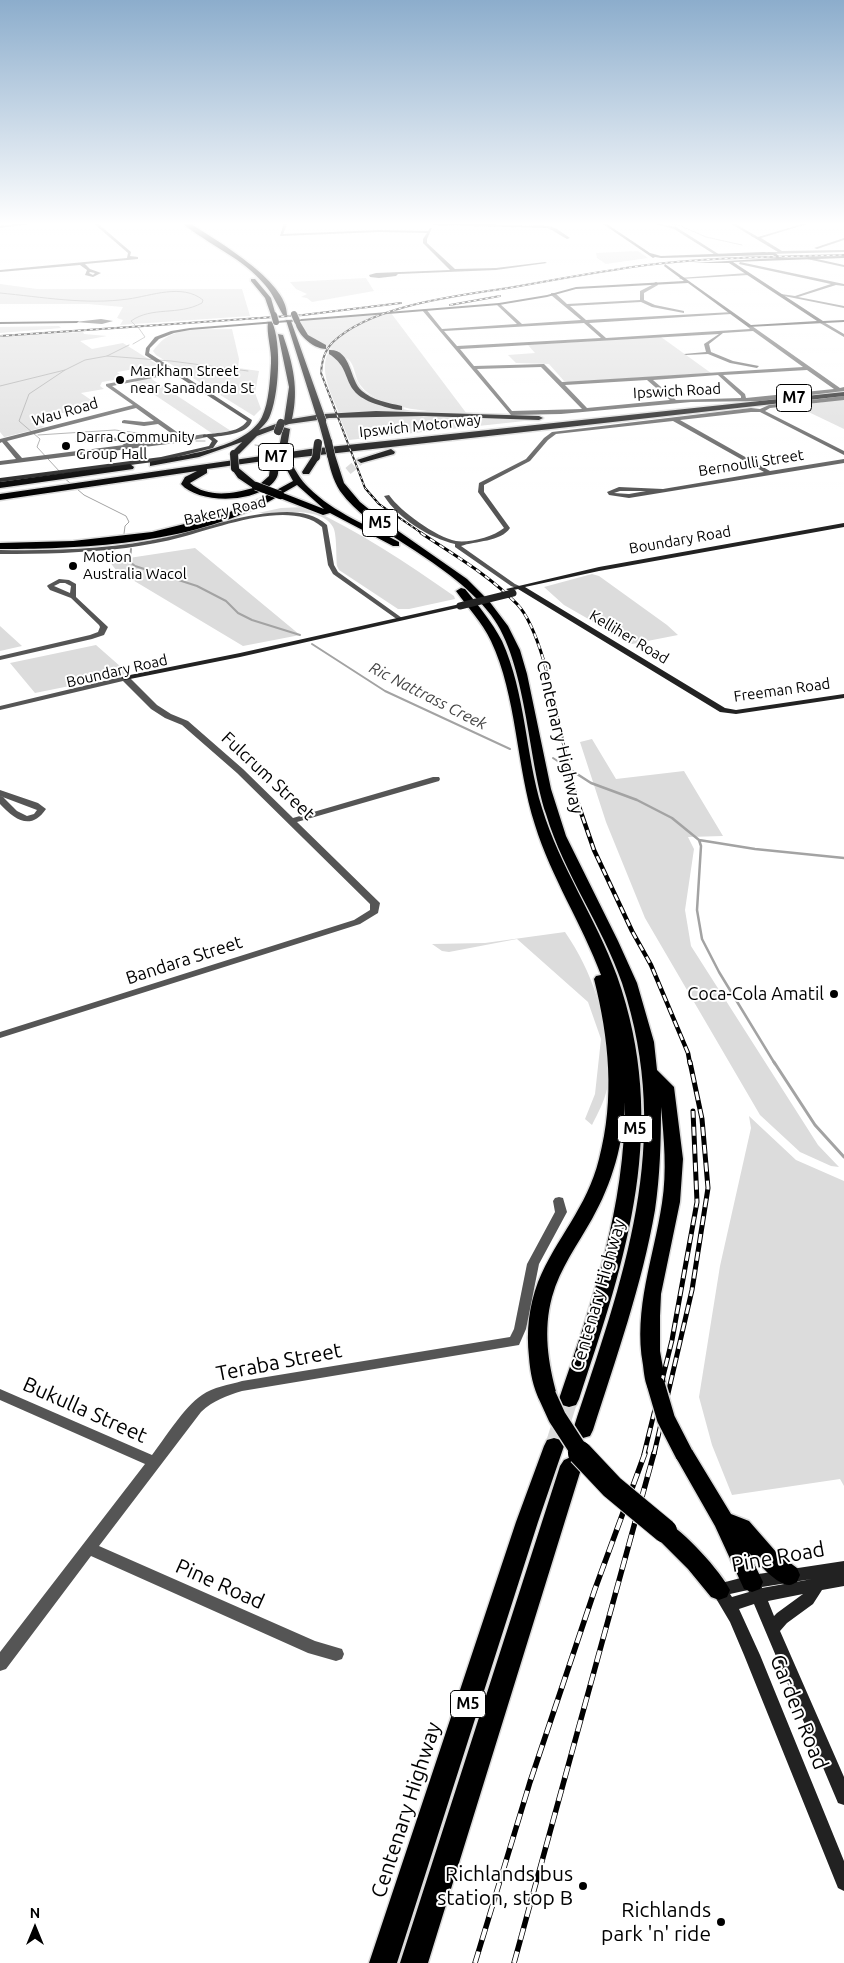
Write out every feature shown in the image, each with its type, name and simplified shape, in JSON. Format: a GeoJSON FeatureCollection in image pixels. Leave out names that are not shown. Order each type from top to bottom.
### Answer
{"type":"FeatureCollection","features":[{"type":"Feature","properties":{"kind":"highway"},"geometry":{"type":"LineString","coordinates":[[270,314],[292,374],[294,395],[290,397],[278,448],[274,462],[274,476],[259,489],[248,493],[226,496],[207,495],[193,491],[185,484],[188,478],[195,474],[226,467],[348,451],[443,446]]}},
{"type":"Feature","properties":{"kind":"highway"},"geometry":{"type":"LineString","coordinates":[[285,314],[317,418],[318,443],[316,457],[306,472]]}},
{"type":"Feature","properties":{"kind":"highway"},"geometry":{"type":"LineString","coordinates":[[295,314],[305,336],[322,347]]}},
{"type":"Feature","properties":{"kind":"highway"},"geometry":{"type":"LineString","coordinates":[[0,485],[74,478],[182,458],[226,445],[251,432],[262,422],[267,412],[276,360],[272,319]]}},
{"type":"Feature","properties":{"kind":"highway"},"geometry":{"type":"LineString","coordinates":[[332,352],[347,364],[352,384],[365,396],[402,408],[460,416]]}},
{"type":"Feature","properties":{"kind":"highway","name":"Ipswich Motorway"},"geometry":{"type":"LineString","coordinates":[[74,478],[784,402],[843,393]]}},
{"type":"Feature","properties":{"kind":"highway","name":"Ipswich Motorway"},"geometry":{"type":"LineString","coordinates":[[0,492],[53,481],[314,447],[639,412],[843,393]]}},
{"type":"Feature","properties":{"kind":"highway"},"geometry":{"type":"LineString","coordinates":[[358,524],[346,522],[256,486],[241,476],[235,468],[234,454],[242,444],[260,432],[310,418],[372,413],[544,418],[639,412]]}},
{"type":"Feature","properties":{"kind":"highway","name":"Centenary Highway"},"geometry":{"type":"LineString","coordinates":[[317,418],[328,442],[338,479],[344,490],[371,516],[451,571],[487,604],[503,625],[514,646],[522,673],[552,816],[568,856],[629,980],[641,1022],[650,1073],[654,1115],[654,1156],[648,1204],[636,1263],[583,1430]]}},
{"type":"Feature","properties":{"kind":"highway"},"geometry":{"type":"LineString","coordinates":[[361,460],[392,451],[443,446],[602,423],[610,420]]}},
{"type":"Feature","properties":{"kind":"highway","name":"Centenary Highway"},"geometry":{"type":"LineString","coordinates":[[278,448],[290,470],[306,490],[329,508],[400,546],[443,575],[470,601],[491,630],[506,663],[532,797],[542,828],[557,865],[600,952],[612,984],[628,1045],[634,1096],[634,1150],[628,1204],[622,1232],[603,1298],[569,1399]]}},
{"type":"Feature","properties":{"kind":"highway"},"geometry":{"type":"LineString","coordinates":[[347,475],[355,491],[369,506],[450,567],[451,571]]}},
{"type":"Feature","properties":{"kind":"highway","name":"Ipswich Motorway"},"geometry":{"type":"LineString","coordinates":[[0,497],[53,481]]}},
{"type":"Feature","properties":{"kind":"highway"},"geometry":{"type":"LineString","coordinates":[[0,546],[83,543],[166,531],[208,521],[242,509],[267,499],[292,484]]}},
{"type":"Feature","properties":{"kind":"highway"},"geometry":{"type":"LineString","coordinates":[[557,865],[554,872],[591,952],[604,989],[617,1055],[619,1092],[615,1132],[598,1187],[585,1217],[552,1274],[542,1296],[536,1341],[542,1379],[546,1395],[566,1436],[590,1466],[618,1493],[665,1531],[696,1562],[724,1597]]}},
{"type":"Feature","properties":{"kind":"highway"},"geometry":{"type":"LineString","coordinates":[[650,1073],[666,1087],[674,1158],[671,1202],[652,1294],[650,1316],[650,1351],[656,1385],[666,1420],[723,1521],[755,1589]]}},
{"type":"Feature","properties":{"kind":"highway","name":"Centenary Highway"},"geometry":{"type":"LineString","coordinates":[[383,1963],[527,1522],[554,1446]]}},
{"type":"Feature","properties":{"kind":"highway","name":"M5"},"geometry":{"type":"LineString","coordinates":[[414,1963],[572,1466]]}},
{"type":"Feature","properties":{"kind":"highway"},"geometry":{"type":"LineString","coordinates":[[723,1521],[741,1528],[770,1560],[789,1576]]}},
{"type":"Feature","properties":{"kind":"street"},"geometry":{"type":"LineString","coordinates":[[0,463],[184,440],[245,428],[250,424],[247,418],[147,354],[148,348],[157,338],[184,330],[375,314]]}},
{"type":"Feature","properties":{"kind":"street"},"geometry":{"type":"LineString","coordinates":[[427,314],[473,368],[542,365],[586,410]]}},
{"type":"Feature","properties":{"kind":"street"},"geometry":{"type":"LineString","coordinates":[[509,314],[521,325]]}},
{"type":"Feature","properties":{"kind":"street"},"geometry":{"type":"LineString","coordinates":[[575,314],[604,339]]}},
{"type":"Feature","properties":{"kind":"street"},"geometry":{"type":"LineString","coordinates":[[689,314],[696,315]]}},
{"type":"Feature","properties":{"kind":"street"},"geometry":{"type":"LineString","coordinates":[[441,330],[720,314]]}},
{"type":"Feature","properties":{"kind":"street"},"geometry":{"type":"LineString","coordinates":[[732,314],[843,393]]}},
{"type":"Feature","properties":{"kind":"street"},"geometry":{"type":"LineString","coordinates":[[809,314],[844,336]]}},
{"type":"Feature","properties":{"kind":"street"},"geometry":{"type":"LineString","coordinates":[[0,323],[106,323],[111,321],[77,322]]}},
{"type":"Feature","properties":{"kind":"street"},"geometry":{"type":"LineString","coordinates":[[750,326],[844,321]]}},
{"type":"Feature","properties":{"kind":"street"},"geometry":{"type":"LineString","coordinates":[[456,348],[755,330]]}},
{"type":"Feature","properties":{"kind":"street"},"geometry":{"type":"LineString","coordinates":[[709,353],[706,344],[718,335],[727,332]]}},
{"type":"Feature","properties":{"kind":"street"},"geometry":{"type":"LineString","coordinates":[[711,333],[718,335]]}},
{"type":"Feature","properties":{"kind":"street"},"geometry":{"type":"LineString","coordinates":[[686,354],[709,353],[732,362],[764,369]]}},
{"type":"Feature","properties":{"kind":"street","name":"Ipswich Road"},"geometry":{"type":"LineString","coordinates":[[473,368],[511,413],[586,410],[674,402],[744,400],[843,393]]}},
{"type":"Feature","properties":{"kind":"street"},"geometry":{"type":"LineString","coordinates":[[561,384],[719,374],[764,369],[808,368]]}},
{"type":"Feature","properties":{"kind":"street"},"geometry":{"type":"LineString","coordinates":[[176,372],[114,382],[108,385],[184,440]]}},
{"type":"Feature","properties":{"kind":"street"},"geometry":{"type":"LineString","coordinates":[[719,374],[743,395],[744,400]]}},
{"type":"Feature","properties":{"kind":"street"},"geometry":{"type":"LineString","coordinates":[[648,378],[674,402]]}},
{"type":"Feature","properties":{"kind":"street","name":"Ipswich Road"},"geometry":{"type":"LineString","coordinates":[[459,544],[498,535],[506,530],[507,528],[480,492],[480,484],[528,460],[549,436],[567,431],[751,410],[761,411],[769,407],[843,393]]}},
{"type":"Feature","properties":{"kind":"street","name":"Wau Road"},"geometry":{"type":"LineString","coordinates":[[2,441],[136,406]]}},
{"type":"Feature","properties":{"kind":"street"},"geometry":{"type":"LineString","coordinates":[[761,411],[844,453]]}},
{"type":"Feature","properties":{"kind":"street"},"geometry":{"type":"LineString","coordinates":[[674,419],[769,473]]}},
{"type":"Feature","properties":{"kind":"street"},"geometry":{"type":"LineString","coordinates":[[116,424],[127,421],[142,424],[160,422]]}},
{"type":"Feature","properties":{"kind":"street"},"geometry":{"type":"LineString","coordinates":[[74,478],[198,451],[212,443],[207,436]]}},
{"type":"Feature","properties":{"kind":"street"},"geometry":{"type":"LineString","coordinates":[[78,441],[113,439],[124,441],[130,447]]}},
{"type":"Feature","properties":{"kind":"street"},"geometry":{"type":"LineString","coordinates":[[2,441],[20,460]]}},
{"type":"Feature","properties":{"kind":"street","name":"Bernoulli Street"},"geometry":{"type":"LineString","coordinates":[[661,490],[619,489],[610,492],[622,497],[844,461]]}},
{"type":"Feature","properties":{"kind":"street"},"geometry":{"type":"LineString","coordinates":[[0,480],[53,481]]}},
{"type":"Feature","properties":{"kind":"street"},"geometry":{"type":"LineString","coordinates":[[386,496],[400,513],[446,540],[459,544]]}},
{"type":"Feature","properties":{"kind":"street","name":"Bakery Road"},"geometry":{"type":"LineString","coordinates":[[0,552],[97,549],[167,538],[264,515],[304,516],[321,522],[325,526],[330,565],[335,573],[400,619]]}},
{"type":"Feature","properties":{"kind":"street","name":"Boundary Road"},"geometry":{"type":"LineString","coordinates":[[0,708],[234,658],[599,569],[844,525]]}},
{"type":"Feature","properties":{"kind":"street","name":"Kelliher Road"},"geometry":{"type":"LineString","coordinates":[[459,544],[457,546],[463,551],[468,552],[518,583],[521,588],[723,710]]}},
{"type":"Feature","properties":{"kind":"street"},"geometry":{"type":"LineString","coordinates":[[0,658],[92,637],[102,633],[104,627],[102,624],[73,597]]}},
{"type":"Feature","properties":{"kind":"street","name":"Boundary Road"},"geometry":{"type":"LineString","coordinates":[[0,713],[127,680]]}},
{"type":"Feature","properties":{"kind":"street","name":"Fulcrum Street"},"geometry":{"type":"LineString","coordinates":[[127,680],[162,713],[191,727],[292,821],[370,897],[375,903],[375,911]]}},
{"type":"Feature","properties":{"kind":"street","name":"Freeman Road"},"geometry":{"type":"LineString","coordinates":[[723,710],[744,711],[844,696]]}},
{"type":"Feature","properties":{"kind":"street"},"geometry":{"type":"LineString","coordinates":[[292,821],[436,779]]}},
{"type":"Feature","properties":{"kind":"street"},"geometry":{"type":"LineString","coordinates":[[0,793],[13,799],[39,806],[42,809],[36,816],[21,818],[15,816],[0,798]]}},
{"type":"Feature","properties":{"kind":"street","name":"Bandara Street"},"geometry":{"type":"LineString","coordinates":[[0,1036],[357,922],[375,911]]}},
{"type":"Feature","properties":{"kind":"street","name":"Teraba Street"},"geometry":{"type":"LineString","coordinates":[[0,1664],[154,1462],[206,1399],[226,1389],[514,1341],[520,1329],[533,1264],[561,1212],[559,1200]]}},
{"type":"Feature","properties":{"kind":"street","name":"Bukulla Street"},"geometry":{"type":"LineString","coordinates":[[0,1394],[154,1462]]}},
{"type":"Feature","properties":{"kind":"street","name":"Pine Road"},"geometry":{"type":"LineString","coordinates":[[88,1548],[312,1648],[336,1654]]}},
{"type":"Feature","properties":{"kind":"street","name":"Pine Road"},"geometry":{"type":"LineString","coordinates":[[724,1597],[755,1589],[789,1576],[844,1567]]}},
{"type":"Feature","properties":{"kind":"street","name":"Pine Road"},"geometry":{"type":"LineString","coordinates":[[755,1589],[817,1584],[844,1579]]}},
{"type":"Feature","properties":{"kind":"street"},"geometry":{"type":"LineString","coordinates":[[772,1629],[782,1618],[808,1599],[817,1584]]}},
{"type":"Feature","properties":{"kind":"street","name":"Garden Road"},"geometry":{"type":"LineString","coordinates":[[755,1589],[844,1797]]}},
{"type":"Feature","properties":{"kind":"street","name":"Garden Road"},"geometry":{"type":"LineString","coordinates":[[724,1597],[752,1655],[844,1882]]}},
{"type":"Feature","properties":{"kind":"shaded area"},"geometry":{"type":"Polygon","coordinates":[[[119,314],[249,314],[250,316],[120,325],[123,320],[117,318],[119,314]]]}},
{"type":"Feature","properties":{"kind":"shaded area"},"geometry":{"type":"Polygon","coordinates":[[[391,314],[467,414],[410,409],[382,401],[361,386],[348,359],[304,331],[299,322],[301,320],[391,314]]]}},
{"type":"Feature","properties":{"kind":"shaded area"},"geometry":{"type":"Polygon","coordinates":[[[59,326],[61,328],[0,333],[0,327],[59,326]]]}},
{"type":"Feature","properties":{"kind":"shaded area"},"geometry":{"type":"Polygon","coordinates":[[[232,329],[239,359],[238,368],[259,371],[255,393],[261,409],[254,416],[156,355],[153,351],[164,339],[179,332],[232,329]]]}},
{"type":"Feature","properties":{"kind":"shaded area"},"geometry":{"type":"Polygon","coordinates":[[[83,332],[84,334],[107,336],[80,341],[92,349],[123,343],[158,365],[117,372],[125,378],[102,382],[100,386],[104,389],[81,393],[94,402],[92,405],[30,422],[45,427],[1,438],[4,437],[0,432],[0,337],[83,332]]]}},
{"type":"Feature","properties":{"kind":"shaded area"},"geometry":{"type":"Polygon","coordinates":[[[661,337],[711,373],[568,382],[564,381],[549,364],[516,363],[508,355],[535,353],[528,345],[661,337]]]}},
{"type":"Feature","properties":{"kind":"shaded area"},"geometry":{"type":"Polygon","coordinates":[[[330,354],[344,366],[349,385],[363,398],[418,413],[339,413],[326,377],[325,362],[327,355],[330,354]]]}},
{"type":"Feature","properties":{"kind":"shaded area"},"geometry":{"type":"Polygon","coordinates":[[[150,378],[231,431],[213,434],[134,381],[150,378]]]}},
{"type":"Feature","properties":{"kind":"shaded area"},"geometry":{"type":"Polygon","coordinates":[[[844,399],[844,429],[796,406],[844,399]]]}},
{"type":"Feature","properties":{"kind":"shaded area"},"geometry":{"type":"Polygon","coordinates":[[[379,415],[534,420],[349,440],[340,418],[379,415]]]}},
{"type":"Feature","properties":{"kind":"shaded area"},"geometry":{"type":"Polygon","coordinates":[[[306,507],[382,548],[454,596],[455,599],[409,609],[398,609],[339,570],[334,530],[327,520],[309,513],[258,513],[281,508],[306,507]]]}},
{"type":"Feature","properties":{"kind":"shaded area"},"geometry":{"type":"Polygon","coordinates":[[[195,548],[300,635],[243,646],[116,570],[109,561],[195,548]]]}},
{"type":"Feature","properties":{"kind":"shaded area"},"geometry":{"type":"Polygon","coordinates":[[[592,574],[599,576],[678,635],[632,644],[564,605],[544,587],[592,574]]]}},
{"type":"Feature","properties":{"kind":"shaded area"},"geometry":{"type":"Polygon","coordinates":[[[0,626],[22,646],[0,651],[0,626]]]}},
{"type":"Feature","properties":{"kind":"shaded area"},"geometry":{"type":"Polygon","coordinates":[[[96,645],[129,674],[35,693],[10,663],[96,645]]]}},
{"type":"Feature","properties":{"kind":"shaded area"},"geometry":{"type":"Polygon","coordinates":[[[592,739],[616,779],[684,771],[723,836],[688,837],[694,849],[685,910],[691,946],[818,1145],[839,1167],[831,1166],[800,1152],[760,1115],[645,918],[606,822],[580,742],[592,739]]]}},
{"type":"Feature","properties":{"kind":"shaded area"},"geometry":{"type":"Polygon","coordinates":[[[565,932],[575,947],[590,979],[605,1030],[607,1089],[603,1103],[592,1125],[585,1119],[595,1094],[601,1039],[588,1002],[517,939],[449,952],[442,951],[432,944],[485,943],[565,932]]]}},
{"type":"Feature","properties":{"kind":"shaded area"},"geometry":{"type":"Polygon","coordinates":[[[749,1116],[796,1160],[844,1181],[844,1486],[840,1479],[732,1495],[712,1445],[699,1397],[720,1266],[751,1128],[749,1116]]]}},
{"type":"Feature","properties":{"kind":"waterway"},"geometry":{"type":"LineString","coordinates":[[135,325],[131,321],[139,316],[150,314]]}},
{"type":"Feature","properties":{"kind":"waterway"},"geometry":{"type":"LineString","coordinates":[[133,344],[145,337],[138,327]]}},
{"type":"Feature","properties":{"kind":"waterway"},"geometry":{"type":"LineString","coordinates":[[107,356],[129,345]]}},
{"type":"Feature","properties":{"kind":"waterway"},"geometry":{"type":"LineString","coordinates":[[65,370],[85,360],[107,356]]}},
{"type":"Feature","properties":{"kind":"waterway"},"geometry":{"type":"LineString","coordinates":[[107,356],[171,361],[248,371]]}},
{"type":"Feature","properties":{"kind":"waterway"},"geometry":{"type":"LineString","coordinates":[[0,386],[65,370]]}},
{"type":"Feature","properties":{"kind":"waterway","name":"Ric Nattrass Creek"},"geometry":{"type":"LineString","coordinates":[[60,472],[37,447],[40,439],[19,421],[29,394],[65,370]]}},
{"type":"Feature","properties":{"kind":"waterway"},"geometry":{"type":"LineString","coordinates":[[38,435],[115,430],[175,438]]}},
{"type":"Feature","properties":{"kind":"waterway"},"geometry":{"type":"LineString","coordinates":[[196,441],[205,441]]}},
{"type":"Feature","properties":{"kind":"waterway"},"geometry":{"type":"LineString","coordinates":[[255,445],[263,446]]}},
{"type":"Feature","properties":{"kind":"waterway","name":"Ric Nattrass Creek"},"geometry":{"type":"LineString","coordinates":[[63,477],[84,495],[126,516],[129,522],[125,526],[124,534]]}},
{"type":"Feature","properties":{"kind":"waterway","name":"Ric Nattrass Creek"},"geometry":{"type":"LineString","coordinates":[[131,549],[130,562],[135,566],[197,586],[226,601],[238,613],[252,620],[300,635]]}},
{"type":"Feature","properties":{"kind":"waterway","name":"Ric Nattrass Creek"},"geometry":{"type":"LineString","coordinates":[[312,644],[385,691],[510,749]]}},
{"type":"Feature","properties":{"kind":"waterway","name":"Ric Nattrass Creek"},"geometry":{"type":"LineString","coordinates":[[553,758],[562,764]]}},
{"type":"Feature","properties":{"kind":"waterway","name":"Ric Nattrass Creek"},"geometry":{"type":"LineString","coordinates":[[560,763],[591,783],[637,800],[672,818],[699,840]]}},
{"type":"Feature","properties":{"kind":"waterway"},"geometry":{"type":"LineString","coordinates":[[699,840],[755,849],[844,858]]}},
{"type":"Feature","properties":{"kind":"waterway","name":"Ric Nattrass Creek"},"geometry":{"type":"LineString","coordinates":[[699,840],[701,846],[697,910],[702,939],[719,972],[775,1064]]}},
{"type":"Feature","properties":{"kind":"waterway","name":"Ric Nattrass Creek"},"geometry":{"type":"LineString","coordinates":[[774,1062],[815,1125],[844,1157]]}},
{"type":"Feature","properties":{"kind":"tunnel"},"geometry":{"type":"LineString","coordinates":[[348,471],[361,460]]}},
{"type":"Feature","properties":{"kind":"tunnel"},"geometry":{"type":"LineString","coordinates":[[554,1446],[569,1399]]}},
{"type":"Feature","properties":{"kind":"railway"},"geometry":{"type":"LineString","coordinates":[[0,336],[314,314]]}},
{"type":"Feature","properties":{"kind":"railway"},"geometry":{"type":"LineString","coordinates":[[385,314],[350,329],[333,342],[327,349],[321,373],[365,488],[379,504],[423,534]]}},
{"type":"Feature","properties":{"kind":"railway"},"geometry":{"type":"LineString","coordinates":[[421,533],[495,584],[517,604],[527,617],[535,635],[549,680],[568,764]]}},
{"type":"Feature","properties":{"kind":"railway"},"geometry":{"type":"LineString","coordinates":[[567,763],[575,795],[594,850],[632,931],[651,965],[688,1053],[690,1064]]}},
{"type":"Feature","properties":{"kind":"railway"},"geometry":{"type":"LineString","coordinates":[[654,1454],[692,1290],[708,1188],[702,1119],[690,1062]]}},
{"type":"Feature","properties":{"kind":"railway"},"geometry":{"type":"LineString","coordinates":[[644,1454],[672,1340],[697,1202],[693,1111]]}},
{"type":"Feature","properties":{"kind":"railway"},"geometry":{"type":"LineString","coordinates":[[475,1963],[530,1782],[595,1589],[645,1453]]}},
{"type":"Feature","properties":{"kind":"railway"},"geometry":{"type":"LineString","coordinates":[[514,1963],[654,1453]]}},
{"type":"Feature","properties":{"kind":"place","name":"Markham Street near Sanadanda St"},"geometry":{"type":"Point","coordinates":[120,380]}},
{"type":"Feature","properties":{"kind":"place","name":"Darra Community Group Hall"},"geometry":{"type":"Point","coordinates":[66,446]}},
{"type":"Feature","properties":{"kind":"place","name":"Motion Australia Wacol"},"geometry":{"type":"Point","coordinates":[73,566]}},
{"type":"Feature","properties":{"kind":"place","name":"Coca-Cola Amatil"},"geometry":{"type":"Point","coordinates":[834,994]}},
{"type":"Feature","properties":{"kind":"place","name":"Richlands bus station, stop B"},"geometry":{"type":"Point","coordinates":[583,1886]}},
{"type":"Feature","properties":{"kind":"place","name":"Richlands park 'n' ride"},"geometry":{"type":"Point","coordinates":[721,1922]}}]}
